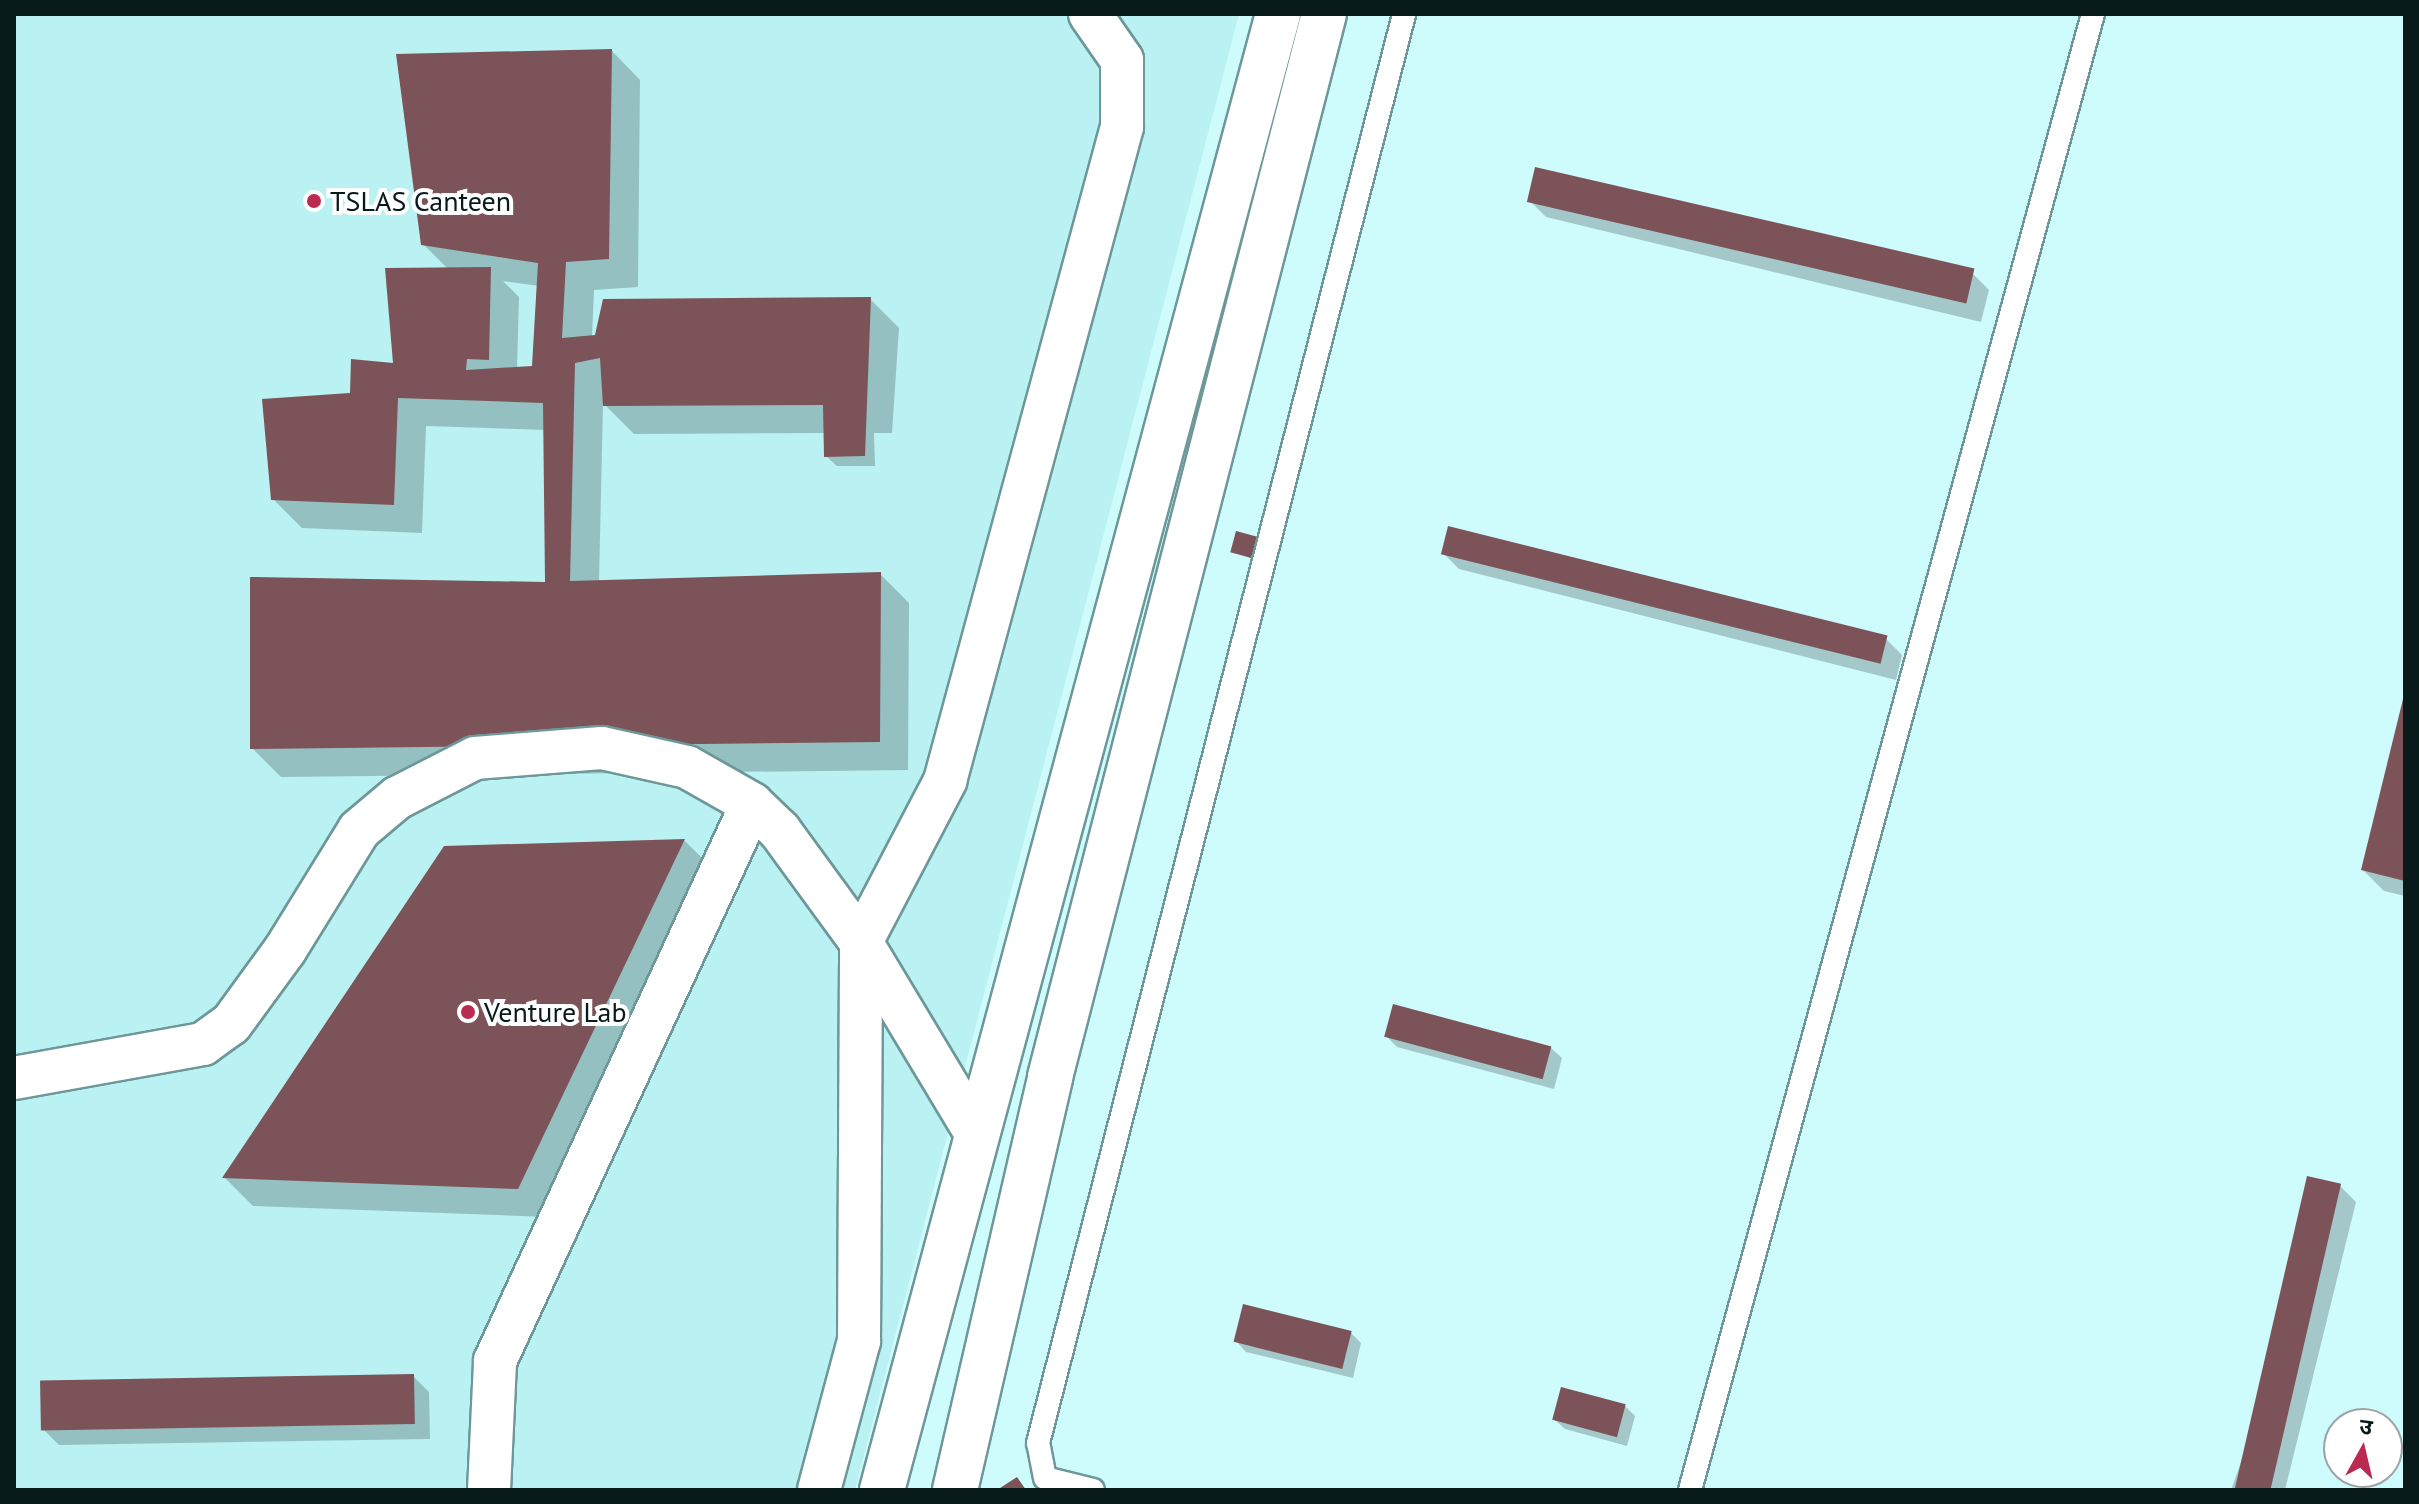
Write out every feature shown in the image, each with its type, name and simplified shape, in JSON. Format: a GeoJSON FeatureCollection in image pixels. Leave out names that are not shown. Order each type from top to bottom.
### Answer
{"type":"FeatureCollection","features":[{"type":"Feature","properties":{"kind":"street"},"geometry":{"type":"LineString","coordinates":[[819,1490],[859,1341],[861,942],[945,781],[1122,127],[1122,60],[1090,14]]}},
{"type":"Feature","properties":{"kind":"street"},"geometry":{"type":"LineString","coordinates":[[882,1490],[975,1132],[1278,14]]}},
{"type":"Feature","properties":{"kind":"street"},"geometry":{"type":"LineString","coordinates":[[955,1490],[1050,1077],[1324,14]]}},
{"type":"Feature","properties":{"kind":"street"},"geometry":{"type":"LineString","coordinates":[[14,1078],[203,1044],[231,1024],[285,950],[359,830],[434,774],[475,758],[529,749],[648,754],[687,767],[752,804],[804,861],[861,942],[975,1132]]}},
{"type":"Feature","properties":{"kind":"street"},"geometry":{"type":"LineString","coordinates":[[489,1490],[495,1361],[752,804]]}},
{"type":"Feature","properties":{"kind":"lane"},"geometry":{"type":"LineString","coordinates":[[1093,1490],[1045,1478],[1038,1443],[1404,14]]}},
{"type":"Feature","properties":{"kind":"lane"},"geometry":{"type":"LineString","coordinates":[[1690,1490],[2093,14]]}},
{"type":"Feature","properties":{"kind":"shaded area"},"geometry":{"type":"Polygon","coordinates":[[[14,14],[1239,14],[855,1490],[14,1490],[14,14]]]}},
{"type":"Feature","properties":{"kind":"building"},"geometry":{"type":"Polygon","coordinates":[[[612,49],[609,259],[566,262],[562,338],[595,335],[603,299],[871,297],[865,456],[824,457],[823,405],[603,406],[600,358],[575,363],[570,581],[881,572],[880,742],[250,749],[250,577],[545,582],[543,403],[398,398],[394,505],[271,500],[262,399],[350,393],[351,359],[393,363],[385,268],[491,267],[489,360],[467,359],[466,370],[532,366],[538,263],[421,245],[396,54],[612,49]]]}},
{"type":"Feature","properties":{"kind":"building"},"geometry":{"type":"Polygon","coordinates":[[[1535,167],[1974,268],[1966,304],[1527,202],[1535,167]]]}},
{"type":"Feature","properties":{"kind":"building"},"geometry":{"type":"Polygon","coordinates":[[[1448,526],[1888,636],[1881,664],[1441,554],[1448,526]]]}},
{"type":"Feature","properties":{"kind":"building"},"geometry":{"type":"Polygon","coordinates":[[[1236,531],[1263,538],[1257,559],[1230,552],[1236,531]]]}},
{"type":"Feature","properties":{"kind":"building"},"geometry":{"type":"Polygon","coordinates":[[[2405,695],[2405,881],[2361,870],[2405,695]]]}},
{"type":"Feature","properties":{"kind":"building","name":"Venture Lab"},"geometry":{"type":"Polygon","coordinates":[[[685,839],[518,1189],[222,1178],[444,846],[685,839]]]}},
{"type":"Feature","properties":{"kind":"building"},"geometry":{"type":"Polygon","coordinates":[[[1393,1004],[1551,1046],[1543,1079],[1384,1037],[1393,1004]]]}},
{"type":"Feature","properties":{"kind":"building"},"geometry":{"type":"Polygon","coordinates":[[[2307,1176],[2341,1184],[2270,1490],[2235,1490],[2307,1176]]]}},
{"type":"Feature","properties":{"kind":"building"},"geometry":{"type":"Polygon","coordinates":[[[1243,1304],[1352,1331],[1342,1369],[1234,1342],[1243,1304]]]}},
{"type":"Feature","properties":{"kind":"building"},"geometry":{"type":"Polygon","coordinates":[[[414,1374],[415,1424],[41,1431],[40,1381],[414,1374]]]}},
{"type":"Feature","properties":{"kind":"building"},"geometry":{"type":"Polygon","coordinates":[[[1561,1387],[1626,1404],[1617,1437],[1552,1420],[1561,1387]]]}},
{"type":"Feature","properties":{"kind":"building"},"geometry":{"type":"Polygon","coordinates":[[[1017,1477],[1026,1490],[997,1490],[1017,1477]]]}},
{"type":"Feature","properties":{"kind":"place","name":"TSLAS Canteen"},"geometry":{"type":"Point","coordinates":[314,201]}},
{"type":"Feature","properties":{"kind":"place","name":"Venture Lab"},"geometry":{"type":"Point","coordinates":[468,1012]}}]}
